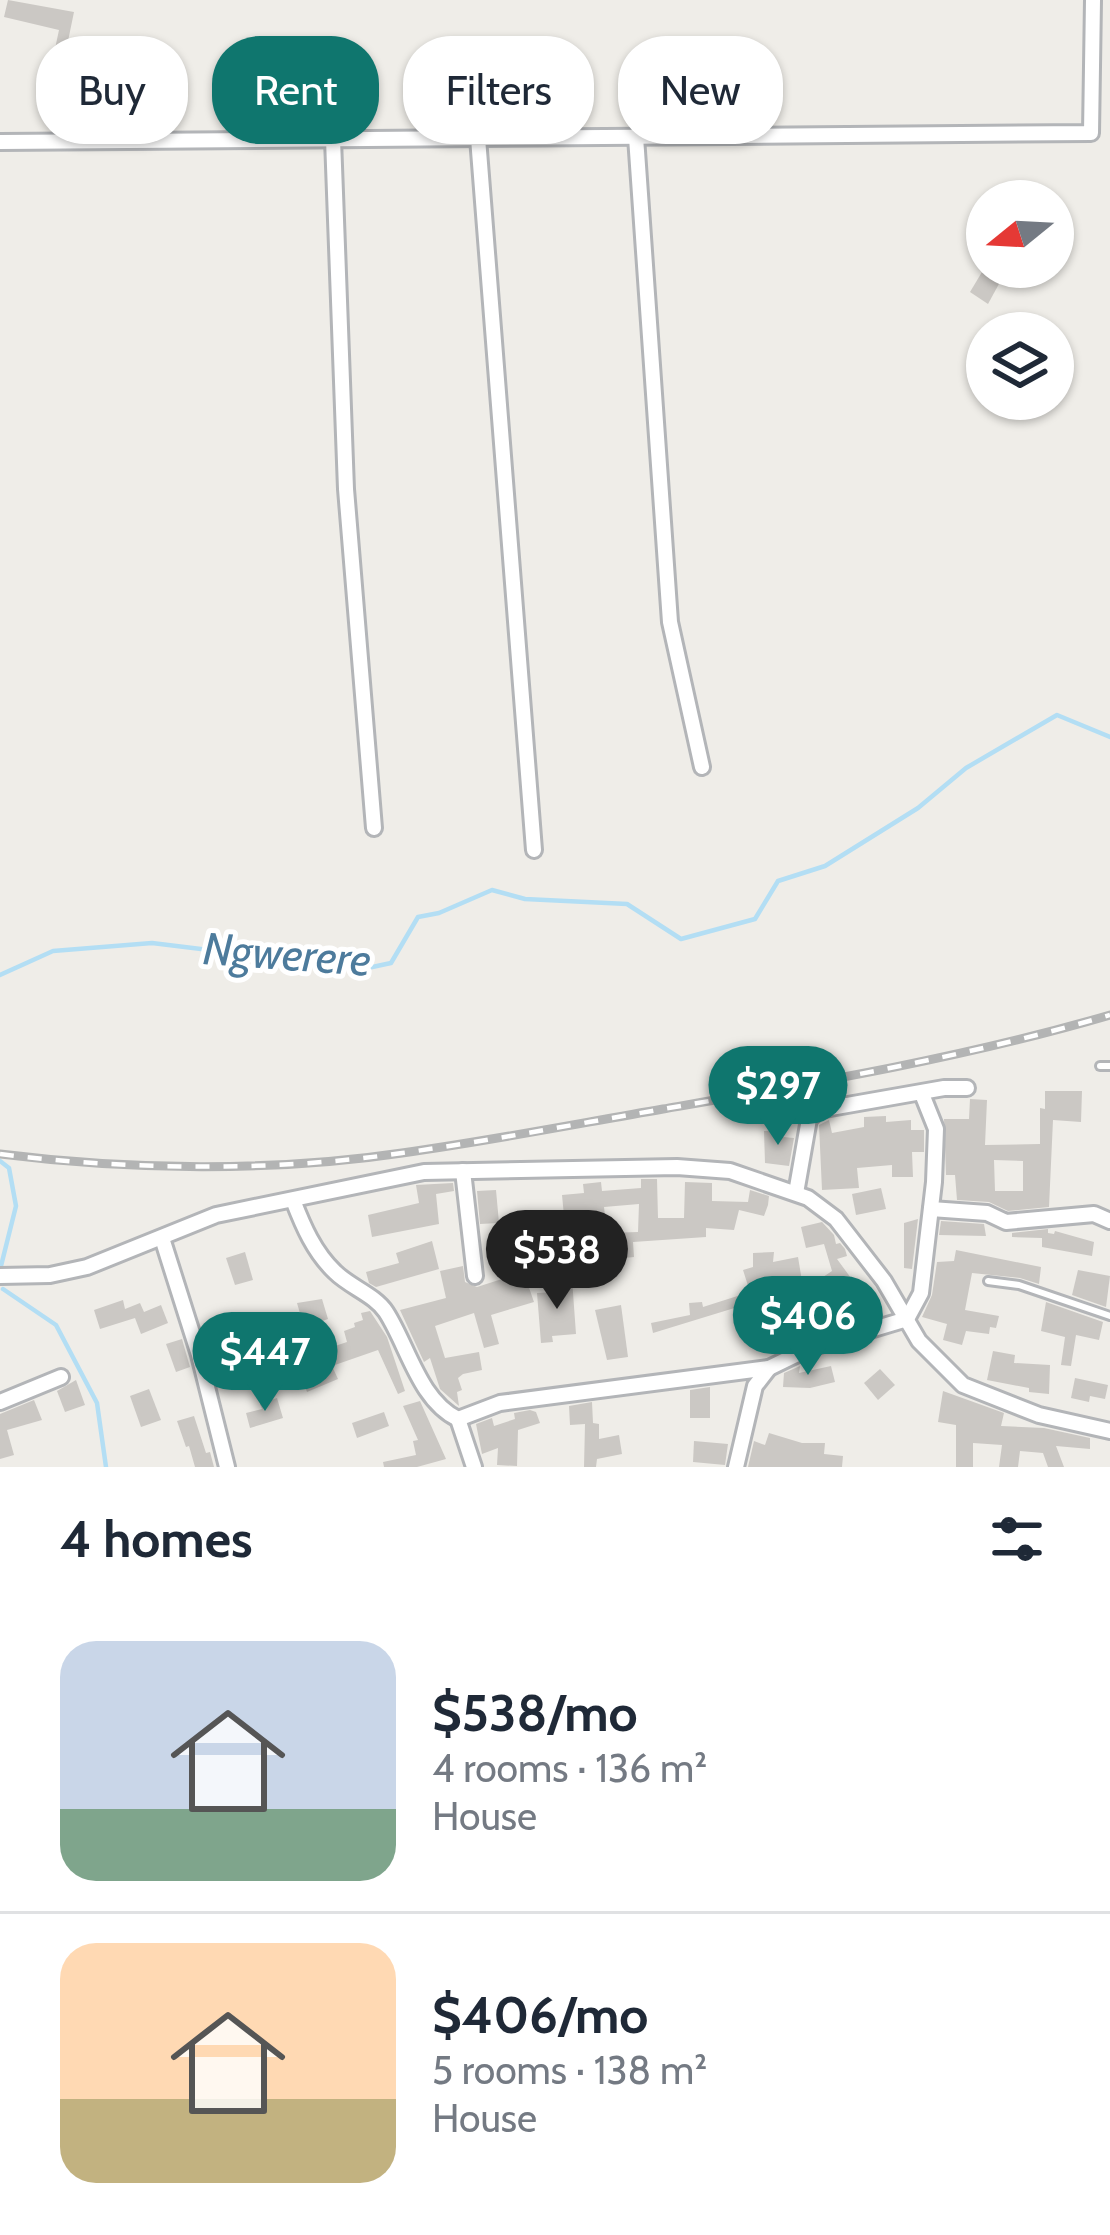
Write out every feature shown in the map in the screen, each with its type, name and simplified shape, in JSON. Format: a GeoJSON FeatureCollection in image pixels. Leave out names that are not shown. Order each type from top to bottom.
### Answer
{"type":"FeatureCollection","features":[{"type":"Feature","properties":{"kind":"street"},"geometry":{"type":"LineString","coordinates":[[783,135],[1090,133],[1093,0]]}},
{"type":"Feature","properties":{"kind":"street"},"geometry":{"type":"LineString","coordinates":[[0,142],[212,140]]}},
{"type":"Feature","properties":{"kind":"street"},"geometry":{"type":"LineString","coordinates":[[333,144],[346,489],[374,828]]}},
{"type":"Feature","properties":{"kind":"street"},"geometry":{"type":"LineString","coordinates":[[478,144],[534,850]]}},
{"type":"Feature","properties":{"kind":"street"},"geometry":{"type":"LineString","coordinates":[[637,144],[670,622],[702,766]]}},
{"type":"Feature","properties":{"kind":"street"},"geometry":{"type":"LineString","coordinates":[[796,1193],[809,1119],[819,1110],[967,1088]]}},
{"type":"Feature","properties":{"kind":"street"},"geometry":{"type":"LineString","coordinates":[[458,1419],[500,1403],[769,1368],[810,1348],[907,1319],[921,1293],[932,1209],[935,1130],[922,1094]]}},
{"type":"Feature","properties":{"kind":"street"},"geometry":{"type":"LineString","coordinates":[[0,1276],[50,1275],[87,1267],[216,1215],[424,1172],[677,1167],[730,1171],[796,1193],[836,1219],[884,1281],[919,1341],[963,1384],[1039,1415],[1110,1431]]}},
{"type":"Feature","properties":{"kind":"street"},"geometry":{"type":"LineString","coordinates":[[463,1171],[475,1276]]}},
{"type":"Feature","properties":{"kind":"street"},"geometry":{"type":"LineString","coordinates":[[293,1200],[308,1238],[335,1273],[383,1307],[424,1387],[458,1419],[474,1467]]}},
{"type":"Feature","properties":{"kind":"street"},"geometry":{"type":"LineString","coordinates":[[932,1209],[987,1213],[1006,1222],[1094,1214],[1110,1221]]}},
{"type":"Feature","properties":{"kind":"street"},"geometry":{"type":"LineString","coordinates":[[162,1238],[199,1354],[227,1467]]}},
{"type":"Feature","properties":{"kind":"street"},"geometry":{"type":"LineString","coordinates":[[736,1467],[755,1386],[769,1368]]}},
{"type":"Feature","properties":{"kind":"street"},"geometry":{"type":"LineString","coordinates":[[0,1402],[61,1377]]}},
{"type":"Feature","properties":{"kind":"lane"},"geometry":{"type":"LineString","coordinates":[[1100,1066],[1110,1066]]}},
{"type":"Feature","properties":{"kind":"lane"},"geometry":{"type":"LineString","coordinates":[[988,1281],[1019,1285],[1110,1316]]}},
{"type":"Feature","properties":{"kind":"building"},"geometry":{"type":"Polygon","coordinates":[[[8,0],[74,12],[69,36],[4,17],[8,0]]]}},
{"type":"Feature","properties":{"kind":"building"},"geometry":{"type":"Polygon","coordinates":[[[972,288],[997,288],[988,304],[970,292],[972,288]]]}},
{"type":"Feature","properties":{"kind":"building"},"geometry":{"type":"Polygon","coordinates":[[[1045,1091],[1082,1091],[1081,1122],[1053,1120],[1049,1207],[1008,1211],[989,1202],[957,1200],[955,1175],[946,1175],[944,1119],[969,1119],[970,1099],[987,1100],[985,1145],[1040,1144],[1040,1108],[1045,1109],[1045,1091]],[[994,1160],[995,1191],[1023,1191],[1023,1161],[994,1160]]]}},
{"type":"Feature","properties":{"kind":"building"},"geometry":{"type":"Polygon","coordinates":[[[886,1116],[886,1122],[911,1120],[911,1130],[924,1130],[924,1152],[912,1152],[913,1177],[892,1177],[892,1165],[857,1168],[859,1188],[822,1190],[819,1125],[829,1120],[832,1133],[864,1127],[864,1117],[886,1116]]]}},
{"type":"Feature","properties":{"kind":"building"},"geometry":{"type":"Polygon","coordinates":[[[783,1130],[783,1137],[794,1138],[789,1166],[765,1163],[764,1131],[783,1130]]]}},
{"type":"Feature","properties":{"kind":"building"},"geometry":{"type":"Polygon","coordinates":[[[641,1179],[657,1179],[658,1218],[684,1218],[685,1182],[712,1183],[712,1201],[748,1202],[750,1190],[769,1196],[764,1216],[739,1210],[734,1230],[706,1228],[706,1237],[633,1242],[634,1257],[554,1265],[551,1251],[567,1247],[562,1195],[584,1193],[583,1184],[601,1182],[602,1191],[641,1188],[641,1179]],[[639,1204],[604,1207],[607,1233],[638,1232],[639,1204]]]}},
{"type":"Feature","properties":{"kind":"building"},"geometry":{"type":"Polygon","coordinates":[[[453,1183],[454,1191],[436,1194],[439,1224],[372,1237],[368,1215],[419,1203],[416,1185],[453,1183]]]}},
{"type":"Feature","properties":{"kind":"building"},"geometry":{"type":"Polygon","coordinates":[[[881,1188],[886,1209],[856,1215],[852,1194],[881,1188]]]}},
{"type":"Feature","properties":{"kind":"building"},"geometry":{"type":"Polygon","coordinates":[[[496,1190],[499,1223],[480,1224],[477,1191],[496,1190]]]}},
{"type":"Feature","properties":{"kind":"building"},"geometry":{"type":"Polygon","coordinates":[[[918,1219],[912,1269],[904,1268],[904,1223],[918,1219]]]}},
{"type":"Feature","properties":{"kind":"building"},"geometry":{"type":"Polygon","coordinates":[[[941,1221],[984,1224],[986,1236],[939,1235],[941,1221]]]}},
{"type":"Feature","properties":{"kind":"building"},"geometry":{"type":"Polygon","coordinates":[[[822,1222],[836,1244],[845,1249],[847,1256],[837,1259],[870,1304],[845,1322],[817,1281],[832,1271],[824,1244],[806,1248],[801,1227],[822,1222]]]}},
{"type":"Feature","properties":{"kind":"building"},"geometry":{"type":"Polygon","coordinates":[[[1048,1229],[1048,1233],[1094,1242],[1092,1256],[1042,1247],[1042,1238],[1012,1237],[1012,1233],[1048,1229]]]}},
{"type":"Feature","properties":{"kind":"building"},"geometry":{"type":"Polygon","coordinates":[[[432,1241],[439,1269],[376,1287],[369,1283],[366,1272],[399,1263],[396,1253],[432,1241]]]}},
{"type":"Feature","properties":{"kind":"building"},"geometry":{"type":"Polygon","coordinates":[[[956,1250],[1041,1267],[1039,1284],[972,1273],[965,1310],[999,1316],[989,1334],[966,1331],[962,1345],[943,1340],[947,1324],[922,1317],[932,1295],[937,1262],[954,1261],[956,1250]]]}},
{"type":"Feature","properties":{"kind":"building"},"geometry":{"type":"Polygon","coordinates":[[[245,1252],[253,1280],[235,1285],[226,1258],[245,1252]]]}},
{"type":"Feature","properties":{"kind":"building"},"geometry":{"type":"Polygon","coordinates":[[[774,1252],[773,1262],[798,1257],[804,1293],[781,1305],[788,1335],[796,1332],[799,1341],[777,1352],[769,1329],[751,1335],[741,1306],[653,1333],[651,1323],[690,1315],[689,1303],[702,1302],[703,1307],[750,1292],[743,1270],[753,1267],[753,1253],[774,1252]]]}},
{"type":"Feature","properties":{"kind":"building"},"geometry":{"type":"Polygon","coordinates":[[[514,1258],[520,1280],[526,1279],[534,1302],[491,1315],[499,1344],[484,1348],[474,1313],[435,1326],[445,1358],[479,1352],[482,1370],[458,1378],[459,1406],[440,1389],[430,1358],[424,1362],[400,1310],[446,1298],[440,1271],[463,1266],[465,1282],[477,1287],[502,1279],[497,1263],[514,1258]]]}},
{"type":"Feature","properties":{"kind":"building"},"geometry":{"type":"Polygon","coordinates":[[[1078,1270],[1110,1276],[1106,1307],[1072,1295],[1078,1270]]]}},
{"type":"Feature","properties":{"kind":"building"},"geometry":{"type":"Polygon","coordinates":[[[558,1278],[572,1279],[576,1334],[552,1336],[553,1342],[541,1343],[537,1293],[556,1292],[558,1278]]]}},
{"type":"Feature","properties":{"kind":"building"},"geometry":{"type":"Polygon","coordinates":[[[322,1299],[328,1319],[314,1324],[323,1350],[347,1342],[344,1331],[363,1320],[361,1313],[370,1311],[387,1337],[405,1391],[398,1394],[378,1350],[332,1366],[338,1379],[307,1392],[303,1381],[292,1385],[289,1375],[315,1366],[297,1303],[322,1299]]]}},
{"type":"Feature","properties":{"kind":"building"},"geometry":{"type":"Polygon","coordinates":[[[123,1300],[125,1309],[140,1303],[144,1312],[161,1305],[168,1323],[141,1334],[135,1318],[100,1329],[94,1310],[123,1300]]]}},
{"type":"Feature","properties":{"kind":"building"},"geometry":{"type":"Polygon","coordinates":[[[1046,1302],[1103,1322],[1099,1340],[1076,1335],[1071,1366],[1061,1365],[1065,1337],[1041,1331],[1046,1302]]]}},
{"type":"Feature","properties":{"kind":"building"},"geometry":{"type":"Polygon","coordinates":[[[621,1305],[628,1357],[607,1360],[595,1310],[621,1305]]]}},
{"type":"Feature","properties":{"kind":"building"},"geometry":{"type":"Polygon","coordinates":[[[182,1339],[190,1367],[176,1372],[166,1344],[182,1339]]]}},
{"type":"Feature","properties":{"kind":"building"},"geometry":{"type":"Polygon","coordinates":[[[993,1351],[1015,1355],[1014,1363],[1050,1365],[1049,1394],[987,1380],[993,1351]]]}},
{"type":"Feature","properties":{"kind":"building"},"geometry":{"type":"Polygon","coordinates":[[[800,1366],[799,1373],[831,1366],[835,1382],[783,1387],[784,1373],[800,1366]]]}},
{"type":"Feature","properties":{"kind":"building"},"geometry":{"type":"Polygon","coordinates":[[[880,1369],[895,1385],[878,1400],[864,1383],[880,1369]]]}},
{"type":"Feature","properties":{"kind":"building"},"geometry":{"type":"Polygon","coordinates":[[[1075,1378],[1108,1385],[1105,1399],[1071,1398],[1075,1378]]]}},
{"type":"Feature","properties":{"kind":"building"},"geometry":{"type":"Polygon","coordinates":[[[76,1380],[85,1405],[65,1412],[57,1391],[76,1380]]]}},
{"type":"Feature","properties":{"kind":"building"},"geometry":{"type":"Polygon","coordinates":[[[710,1387],[710,1418],[690,1418],[690,1390],[710,1387]]]}},
{"type":"Feature","properties":{"kind":"building"},"geometry":{"type":"Polygon","coordinates":[[[149,1389],[161,1420],[141,1427],[130,1396],[149,1389]]]}},
{"type":"Feature","properties":{"kind":"building"},"geometry":{"type":"Polygon","coordinates":[[[943,1391],[1004,1413],[1001,1426],[1044,1428],[1090,1438],[1090,1449],[1056,1446],[1064,1467],[1048,1467],[1043,1453],[1020,1451],[1018,1467],[999,1467],[1002,1445],[973,1443],[973,1467],[956,1467],[956,1425],[938,1422],[943,1391]]]}},
{"type":"Feature","properties":{"kind":"building"},"geometry":{"type":"Polygon","coordinates":[[[277,1398],[283,1418],[250,1428],[246,1413],[277,1398]]]}},
{"type":"Feature","properties":{"kind":"building"},"geometry":{"type":"Polygon","coordinates":[[[34,1400],[42,1420],[7,1430],[14,1455],[0,1459],[0,1414],[34,1400]]]}},
{"type":"Feature","properties":{"kind":"building"},"geometry":{"type":"Polygon","coordinates":[[[420,1401],[446,1459],[417,1467],[384,1467],[383,1462],[416,1455],[413,1441],[418,1440],[403,1406],[420,1401]]]}},
{"type":"Feature","properties":{"kind":"building"},"geometry":{"type":"Polygon","coordinates":[[[592,1402],[599,1439],[619,1435],[622,1454],[597,1459],[596,1467],[584,1467],[585,1424],[570,1425],[569,1406],[592,1402]]]}},
{"type":"Feature","properties":{"kind":"building"},"geometry":{"type":"Polygon","coordinates":[[[530,1410],[540,1423],[518,1430],[517,1466],[497,1465],[498,1448],[482,1454],[476,1424],[492,1418],[494,1426],[515,1419],[514,1413],[530,1410]]]}},
{"type":"Feature","properties":{"kind":"building"},"geometry":{"type":"Polygon","coordinates":[[[384,1412],[389,1426],[357,1438],[352,1423],[384,1412]]]}},
{"type":"Feature","properties":{"kind":"building"},"geometry":{"type":"Polygon","coordinates":[[[194,1416],[214,1467],[195,1467],[186,1447],[177,1421],[194,1416]]]}},
{"type":"Feature","properties":{"kind":"building"},"geometry":{"type":"Polygon","coordinates":[[[769,1433],[802,1443],[825,1443],[824,1454],[843,1456],[842,1467],[748,1467],[754,1441],[765,1445],[769,1433]]]}},
{"type":"Feature","properties":{"kind":"building"},"geometry":{"type":"Polygon","coordinates":[[[694,1441],[728,1444],[725,1465],[693,1462],[694,1441]]]}},
{"type":"Feature","properties":{"kind":"waterway","name":"Ngwerere"},"geometry":{"type":"LineString","coordinates":[[0,975],[53,951],[152,943],[363,969],[391,963],[418,917],[492,890],[525,899],[627,904],[681,939],[755,919],[778,881],[825,866],[918,808],[966,768],[1057,715],[1110,737]]}},
{"type":"Feature","properties":{"kind":"waterway"},"geometry":{"type":"LineString","coordinates":[[0,1161],[9,1168],[16,1206],[1,1266]]}},
{"type":"Feature","properties":{"kind":"waterway"},"geometry":{"type":"LineString","coordinates":[[3,1289],[56,1325],[97,1403],[106,1467]]}},
{"type":"Feature","properties":{"kind":"railway"},"geometry":{"type":"LineString","coordinates":[[0,1154],[201,1167],[353,1159],[832,1079],[944,1057],[1110,1015]]}}]}
